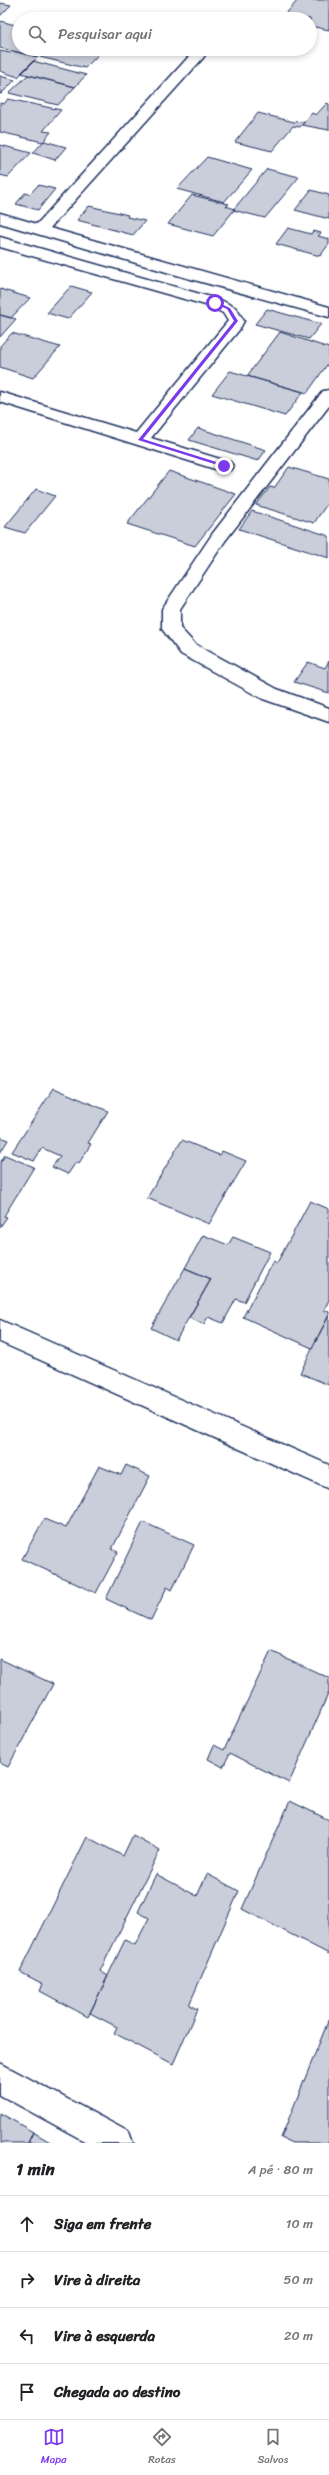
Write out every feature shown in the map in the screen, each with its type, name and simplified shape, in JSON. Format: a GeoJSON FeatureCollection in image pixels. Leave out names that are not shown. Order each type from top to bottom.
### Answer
{"type":"FeatureCollection","features":[{"type":"Feature","properties":{"kind":"street"},"geometry":{"type":"LineString","coordinates":[[40,230],[197,56]]}},
{"type":"Feature","properties":{"kind":"street"},"geometry":{"type":"LineString","coordinates":[[0,218],[193,275],[329,312]]}},
{"type":"Feature","properties":{"kind":"street"},"geometry":{"type":"LineString","coordinates":[[0,242],[215,303],[228,308],[234,315],[236,321],[231,330],[140,440]]}},
{"type":"Feature","properties":{"kind":"street"},"geometry":{"type":"LineString","coordinates":[[329,395],[219,537],[171,609],[171,629],[188,649],[270,694],[329,715]]}},
{"type":"Feature","properties":{"kind":"street"},"geometry":{"type":"LineString","coordinates":[[0,397],[224,466]]}},
{"type":"Feature","properties":{"kind":"street"},"geometry":{"type":"LineString","coordinates":[[0,1331],[329,1477]]}},
{"type":"Feature","properties":{"kind":"street"},"geometry":{"type":"LineString","coordinates":[[0,2078],[118,2143]]}},
{"type":"Feature","properties":{"kind":"building"},"geometry":{"type":"Polygon","coordinates":[[[298,0],[329,0],[329,30],[317,27],[317,12],[287,12],[298,0]]]}},
{"type":"Feature","properties":{"kind":"building"},"geometry":{"type":"Polygon","coordinates":[[[0,3],[11,5],[0,16],[0,3]]]}},
{"type":"Feature","properties":{"kind":"building"},"geometry":{"type":"Polygon","coordinates":[[[0,21],[12,24],[12,51],[0,48],[0,21]]]}},
{"type":"Feature","properties":{"kind":"building"},"geometry":{"type":"Polygon","coordinates":[[[0,51],[10,53],[12,51],[12,56],[38,57],[18,77],[0,71],[0,51]]]}},
{"type":"Feature","properties":{"kind":"building"},"geometry":{"type":"Polygon","coordinates":[[[41,56],[97,56],[85,68],[40,57],[41,56]]]}},
{"type":"Feature","properties":{"kind":"building"},"geometry":{"type":"Polygon","coordinates":[[[33,61],[86,75],[75,87],[21,73],[33,61]]]}},
{"type":"Feature","properties":{"kind":"building"},"geometry":{"type":"Polygon","coordinates":[[[28,75],[75,87],[58,105],[9,93],[28,75]]]}},
{"type":"Feature","properties":{"kind":"building"},"geometry":{"type":"Polygon","coordinates":[[[0,76],[15,80],[1,94],[0,94],[0,76]]]}},
{"type":"Feature","properties":{"kind":"building"},"geometry":{"type":"Polygon","coordinates":[[[8,99],[61,110],[43,131],[51,132],[43,142],[0,132],[0,103],[4,104],[8,99]]]}},
{"type":"Feature","properties":{"kind":"building"},"geometry":{"type":"Polygon","coordinates":[[[327,103],[329,104],[329,130],[302,125],[312,113],[316,115],[327,103]]]}},
{"type":"Feature","properties":{"kind":"building"},"geometry":{"type":"Polygon","coordinates":[[[258,113],[294,122],[305,121],[300,127],[293,126],[272,151],[235,142],[258,113]]]}},
{"type":"Feature","properties":{"kind":"building"},"geometry":{"type":"Polygon","coordinates":[[[44,141],[66,147],[55,160],[33,153],[44,141]]]}},
{"type":"Feature","properties":{"kind":"building"},"geometry":{"type":"Polygon","coordinates":[[[0,145],[31,153],[8,177],[0,175],[0,145]]]}},
{"type":"Feature","properties":{"kind":"building"},"geometry":{"type":"Polygon","coordinates":[[[207,157],[252,170],[224,202],[177,189],[207,157]]]}},
{"type":"Feature","properties":{"kind":"building"},"geometry":{"type":"Polygon","coordinates":[[[267,169],[299,177],[265,218],[233,210],[267,169]]]}},
{"type":"Feature","properties":{"kind":"building"},"geometry":{"type":"Polygon","coordinates":[[[38,185],[55,189],[38,210],[16,204],[25,193],[30,194],[38,185]]]}},
{"type":"Feature","properties":{"kind":"building"},"geometry":{"type":"Polygon","coordinates":[[[311,190],[329,195],[329,219],[295,210],[311,190]]]}},
{"type":"Feature","properties":{"kind":"building"},"geometry":{"type":"Polygon","coordinates":[[[192,195],[229,204],[226,206],[235,209],[213,236],[168,224],[192,195]]]}},
{"type":"Feature","properties":{"kind":"building"},"geometry":{"type":"Polygon","coordinates":[[[89,206],[128,215],[127,217],[145,221],[133,235],[77,220],[89,206]]]}},
{"type":"Feature","properties":{"kind":"building"},"geometry":{"type":"Polygon","coordinates":[[[288,228],[311,234],[313,231],[321,233],[318,236],[329,239],[329,244],[320,256],[276,244],[288,228]]]}},
{"type":"Feature","properties":{"kind":"building"},"geometry":{"type":"Polygon","coordinates":[[[71,286],[92,292],[68,319],[47,313],[71,286]]]}},
{"type":"Feature","properties":{"kind":"building"},"geometry":{"type":"Polygon","coordinates":[[[0,289],[30,298],[11,318],[0,315],[0,289]]]}},
{"type":"Feature","properties":{"kind":"building"},"geometry":{"type":"Polygon","coordinates":[[[267,309],[321,324],[309,339],[255,324],[267,309]]]}},
{"type":"Feature","properties":{"kind":"building"},"geometry":{"type":"Polygon","coordinates":[[[0,315],[16,319],[0,337],[0,315]]]}},
{"type":"Feature","properties":{"kind":"building"},"geometry":{"type":"Polygon","coordinates":[[[280,332],[329,348],[329,362],[307,393],[247,376],[280,332]]]}},
{"type":"Feature","properties":{"kind":"building"},"geometry":{"type":"Polygon","coordinates":[[[12,333],[60,347],[33,378],[0,367],[0,346],[12,333]]]}},
{"type":"Feature","properties":{"kind":"building"},"geometry":{"type":"Polygon","coordinates":[[[230,371],[303,392],[285,416],[212,394],[230,371]]]}},
{"type":"Feature","properties":{"kind":"building"},"geometry":{"type":"Polygon","coordinates":[[[198,428],[266,450],[258,461],[189,440],[198,428]]]}},
{"type":"Feature","properties":{"kind":"building"},"geometry":{"type":"Polygon","coordinates":[[[289,467],[329,479],[329,501],[314,523],[256,505],[270,487],[274,488],[289,467]]]}},
{"type":"Feature","properties":{"kind":"building"},"geometry":{"type":"Polygon","coordinates":[[[169,471],[236,494],[195,546],[127,524],[169,471]]]}},
{"type":"Feature","properties":{"kind":"building"},"geometry":{"type":"Polygon","coordinates":[[[36,489],[55,496],[25,533],[5,527],[36,489]]]}},
{"type":"Feature","properties":{"kind":"building"},"geometry":{"type":"Polygon","coordinates":[[[252,511],[329,536],[329,558],[239,529],[252,511]]]}},
{"type":"Feature","properties":{"kind":"building"},"geometry":{"type":"Polygon","coordinates":[[[329,661],[329,693],[294,682],[308,662],[325,668],[329,661]]]}},
{"type":"Feature","properties":{"kind":"building"},"geometry":{"type":"Polygon","coordinates":[[[54,1088],[108,1111],[88,1143],[91,1144],[79,1163],[76,1162],[68,1174],[52,1167],[60,1156],[42,1148],[34,1161],[12,1152],[54,1088]]]}},
{"type":"Feature","properties":{"kind":"building"},"geometry":{"type":"Polygon","coordinates":[[[0,1137],[8,1140],[0,1153],[0,1137]]]}},
{"type":"Feature","properties":{"kind":"building"},"geometry":{"type":"Polygon","coordinates":[[[182,1140],[219,1155],[222,1151],[246,1161],[209,1224],[147,1198],[182,1140]]]}},
{"type":"Feature","properties":{"kind":"building"},"geometry":{"type":"Polygon","coordinates":[[[5,1155],[34,1167],[4,1216],[7,1217],[0,1227],[0,1163],[5,1155]]]}},
{"type":"Feature","properties":{"kind":"building"},"geometry":{"type":"Polygon","coordinates":[[[310,1201],[329,1209],[329,1300],[324,1310],[329,1312],[329,1315],[312,1348],[243,1317],[273,1261],[277,1263],[310,1201]]]}},
{"type":"Feature","properties":{"kind":"building"},"geometry":{"type":"Polygon","coordinates":[[[203,1235],[228,1245],[233,1237],[270,1252],[244,1302],[236,1299],[223,1323],[208,1317],[204,1324],[189,1318],[211,1279],[185,1268],[203,1235]]]}},
{"type":"Feature","properties":{"kind":"building"},"geometry":{"type":"Polygon","coordinates":[[[185,1268],[211,1279],[176,1340],[151,1328],[185,1268]]]}},
{"type":"Feature","properties":{"kind":"building"},"geometry":{"type":"Polygon","coordinates":[[[329,1315],[329,1385],[300,1373],[329,1315]]]}},
{"type":"Feature","properties":{"kind":"building"},"geometry":{"type":"Polygon","coordinates":[[[126,1465],[150,1476],[112,1549],[118,1552],[96,1593],[22,1559],[44,1519],[66,1528],[99,1466],[121,1475],[126,1465]]]}},
{"type":"Feature","properties":{"kind":"building"},"geometry":{"type":"Polygon","coordinates":[[[143,1522],[194,1545],[172,1590],[167,1587],[151,1620],[106,1599],[143,1522]]]}},
{"type":"Feature","properties":{"kind":"building"},"geometry":{"type":"Polygon","coordinates":[[[271,1651],[329,1678],[329,1692],[289,1783],[230,1753],[223,1767],[208,1759],[214,1745],[224,1750],[271,1651]]]}},
{"type":"Feature","properties":{"kind":"building"},"geometry":{"type":"Polygon","coordinates":[[[0,1659],[53,1684],[8,1767],[0,1763],[0,1659]]]}},
{"type":"Feature","properties":{"kind":"building"},"geometry":{"type":"Polygon","coordinates":[[[290,1801],[329,1820],[329,1954],[242,1909],[290,1801]]]}},
{"type":"Feature","properties":{"kind":"building"},"geometry":{"type":"Polygon","coordinates":[[[133,1835],[160,1850],[100,1971],[108,1976],[88,2017],[40,1991],[43,1984],[20,1972],[87,1837],[123,1856],[133,1835]]]}},
{"type":"Feature","properties":{"kind":"building"},"geometry":{"type":"Polygon","coordinates":[[[156,1874],[197,1896],[207,1874],[239,1891],[189,2005],[197,2009],[173,2064],[114,2033],[117,2027],[90,2013],[125,1940],[135,1945],[149,1918],[138,1912],[156,1874]]]}},
{"type":"Feature","properties":{"kind":"building"},"geometry":{"type":"Polygon","coordinates":[[[329,2019],[329,2143],[292,2143],[281,2138],[329,2019]]]}},
{"type":"Feature","properties":{"kind":"building"},"geometry":{"type":"Polygon","coordinates":[[[0,2113],[33,2132],[28,2143],[0,2143],[0,2113]]]}},
{"type":"Feature","properties":{"kind":"building"},"geometry":{"type":"Polygon","coordinates":[[[33,2132],[52,2143],[28,2143],[33,2132]]]}},
{"type":"Feature","properties":{"kind":"route"},"geometry":{"type":"LineString","coordinates":[[215,303],[228,308],[234,315],[236,321],[231,330],[140,440],[224,466]]}}]}
